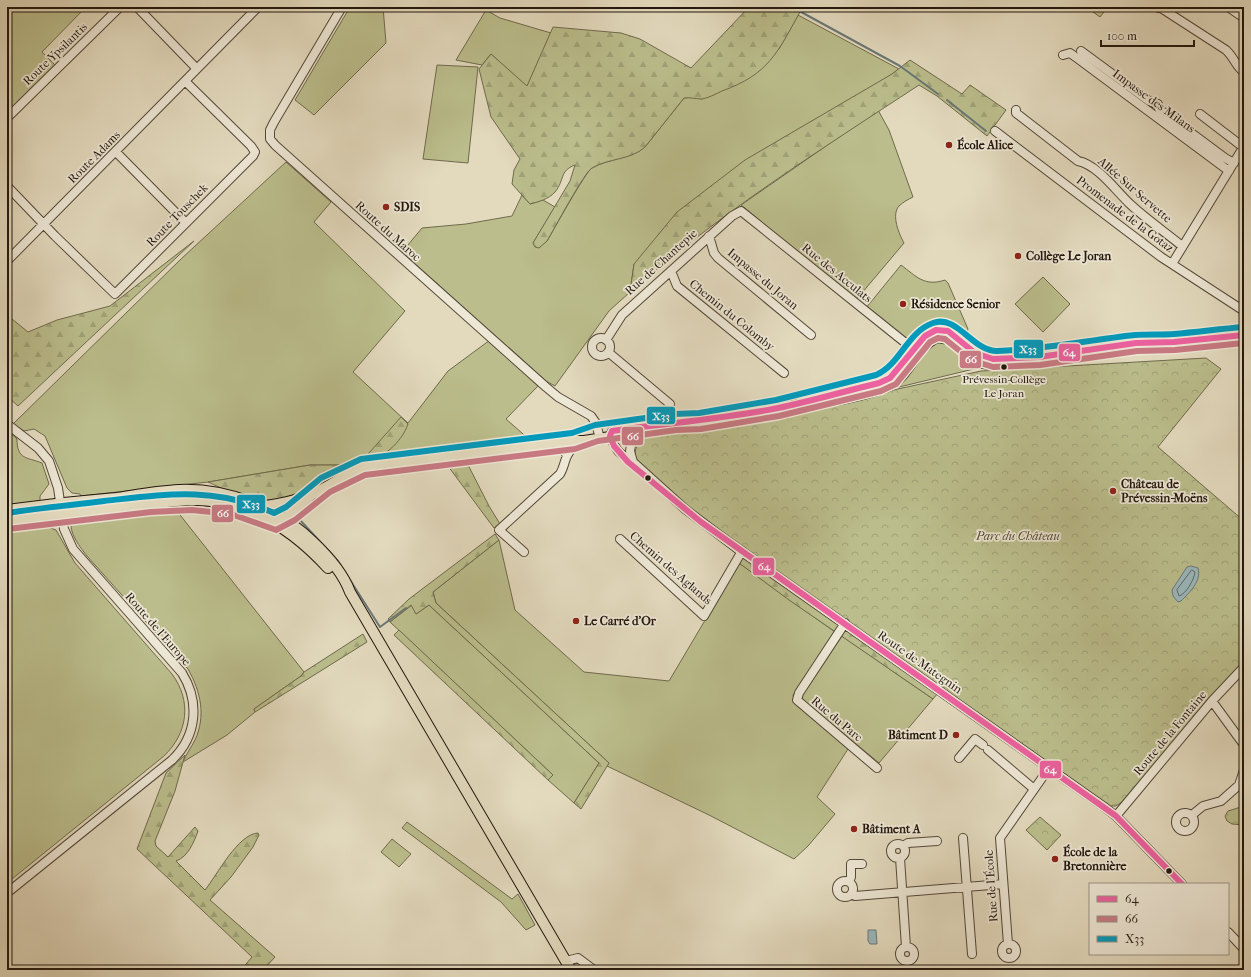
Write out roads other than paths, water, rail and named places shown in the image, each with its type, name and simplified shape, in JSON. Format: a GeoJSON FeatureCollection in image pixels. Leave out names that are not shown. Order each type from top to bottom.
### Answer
{"type":"FeatureCollection","features":[{"type":"Feature","properties":{"kind":"main road"},"geometry":{"type":"LineString","coordinates":[[285,519],[312,494],[343,475],[364,467],[574,441],[791,406],[885,381],[894,374],[916,351],[930,332],[942,329],[955,334],[979,355],[993,358],[1039,357],[1136,343],[1174,342],[1244,335]]}},
{"type":"Feature","properties":{"kind":"main road"},"geometry":{"type":"LineString","coordinates":[[916,351],[930,340],[938,336],[952,340],[978,362],[996,365],[1143,348],[1177,348],[1244,340]]}},
{"type":"Feature","properties":{"kind":"main road"},"geometry":{"type":"LineString","coordinates":[[7,510],[181,490],[216,493],[258,506],[274,518],[318,557],[350,592]]}},
{"type":"Feature","properties":{"kind":"main road"},"geometry":{"type":"LineString","coordinates":[[258,506],[283,502],[312,494]]}},
{"type":"Feature","properties":{"kind":"main road"},"geometry":{"type":"LineString","coordinates":[[7,521],[199,500],[240,508],[274,518],[285,519],[308,537],[324,552],[346,582],[350,592],[568,966]]}},
{"type":"Feature","properties":{"kind":"main road"},"geometry":{"type":"LineString","coordinates":[[274,518],[276,507],[283,502]]}},
{"type":"Feature","properties":{"kind":"street","name":"Route Ypsilantis"},"geometry":{"type":"LineString","coordinates":[[7,118],[120,7]]}},
{"type":"Feature","properties":{"kind":"street"},"geometry":{"type":"LineString","coordinates":[[137,7],[197,69]]}},
{"type":"Feature","properties":{"kind":"street","name":"Route Adams"},"geometry":{"type":"LineString","coordinates":[[7,261],[258,7]]}},
{"type":"Feature","properties":{"kind":"street","name":"Route du Maroc"},"geometry":{"type":"LineString","coordinates":[[342,7],[274,122],[270,130],[270,139],[546,387],[558,397],[591,416],[605,435]]}},
{"type":"Feature","properties":{"kind":"street"},"geometry":{"type":"LineString","coordinates":[[1228,7],[1244,18]]}},
{"type":"Feature","properties":{"kind":"street"},"geometry":{"type":"LineString","coordinates":[[1158,8],[1161,8],[1226,50],[1231,54],[1239,68],[1244,72]]}},
{"type":"Feature","properties":{"kind":"street"},"geometry":{"type":"LineString","coordinates":[[1081,51],[1149,101],[1158,104],[1159,109],[1225,158],[1234,162]]}},
{"type":"Feature","properties":{"kind":"street","name":"Impasse des Milans"},"geometry":{"type":"LineString","coordinates":[[1063,55],[1070,54],[1077,58],[1229,171]]}},
{"type":"Feature","properties":{"kind":"street","name":"Route Touschek"},"geometry":{"type":"LineString","coordinates":[[44,224],[115,294],[185,222],[253,156],[255,152],[251,146],[185,81]]}},
{"type":"Feature","properties":{"kind":"street","name":"Allée Sur Servette"},"geometry":{"type":"LineString","coordinates":[[1016,110],[1016,113],[1078,161],[1084,162],[1111,183],[1130,204],[1182,246]]}},
{"type":"Feature","properties":{"kind":"street"},"geometry":{"type":"LineString","coordinates":[[1172,264],[1244,146],[1200,114]]}},
{"type":"Feature","properties":{"kind":"street","name":"Promenade de la Gotaz"},"geometry":{"type":"LineString","coordinates":[[995,131],[1172,264],[1244,311]]}},
{"type":"Feature","properties":{"kind":"street"},"geometry":{"type":"LineString","coordinates":[[116,152],[185,222]]}},
{"type":"Feature","properties":{"kind":"street"},"geometry":{"type":"LineString","coordinates":[[7,186],[44,224]]}},
{"type":"Feature","properties":{"kind":"street","name":"Rue de Chantepie"},"geometry":{"type":"LineString","coordinates":[[606,340],[622,315],[736,212],[741,211]]}},
{"type":"Feature","properties":{"kind":"street","name":"Rue des Acculats"},"geometry":{"type":"LineString","coordinates":[[741,211],[916,351]]}},
{"type":"Feature","properties":{"kind":"street","name":"Impasse du Joran"},"geometry":{"type":"LineString","coordinates":[[709,236],[714,253],[718,258],[811,335]]}},
{"type":"Feature","properties":{"kind":"street","name":"Chemin du Colomby"},"geometry":{"type":"LineString","coordinates":[[671,271],[677,286],[784,373]]}},
{"type":"Feature","properties":{"kind":"street"},"geometry":{"type":"LineString","coordinates":[[602,338],[606,340],[610,346],[608,352],[599,356],[592,348],[596,340],[602,338]]}},
{"type":"Feature","properties":{"kind":"street"},"geometry":{"type":"LineString","coordinates":[[608,352],[670,404]]}},
{"type":"Feature","properties":{"kind":"street","name":"Route de l'Europe"},"geometry":{"type":"LineString","coordinates":[[7,424],[38,448],[49,461],[57,484],[64,529],[73,549],[182,673],[192,694],[194,720],[186,743],[172,760],[7,893]]}},
{"type":"Feature","properties":{"kind":"street","name":"Route de Mategnin"},"geometry":{"type":"LineString","coordinates":[[631,431],[630,454],[638,468]]}},
{"type":"Feature","properties":{"kind":"street","name":"Route de Mategnin"},"geometry":{"type":"LineString","coordinates":[[605,435],[618,451],[685,509],[1116,816],[1181,883]]}},
{"type":"Feature","properties":{"kind":"street"},"geometry":{"type":"LineString","coordinates":[[524,552],[499,530],[560,474],[565,466],[567,455],[572,450],[574,441]]}},
{"type":"Feature","properties":{"kind":"street"},"geometry":{"type":"LineString","coordinates":[[558,443],[567,455]]}},
{"type":"Feature","properties":{"kind":"street","name":"Chemin des Aglands"},"geometry":{"type":"LineString","coordinates":[[620,540],[704,616],[742,551]]}},
{"type":"Feature","properties":{"kind":"street","name":"Rue du Parc"},"geometry":{"type":"LineString","coordinates":[[845,623],[799,693],[797,700],[877,768]]}},
{"type":"Feature","properties":{"kind":"street","name":"Route de la Fontaine"},"geometry":{"type":"LineString","coordinates":[[1116,816],[1212,701],[1244,667]]}},
{"type":"Feature","properties":{"kind":"street"},"geometry":{"type":"LineString","coordinates":[[1212,701],[1244,745]]}},
{"type":"Feature","properties":{"kind":"street"},"geometry":{"type":"LineString","coordinates":[[959,758],[975,739],[1034,789]]}},
{"type":"Feature","properties":{"kind":"street","name":"Rue de l'École"},"geometry":{"type":"LineString","coordinates":[[1008,944],[1000,838],[1049,768]]}},
{"type":"Feature","properties":{"kind":"street"},"geometry":{"type":"LineString","coordinates":[[1192,816],[1203,806],[1221,801],[1239,785],[1244,770]]}},
{"type":"Feature","properties":{"kind":"street"},"geometry":{"type":"LineString","coordinates":[[963,838],[972,954]]}},
{"type":"Feature","properties":{"kind":"street"},"geometry":{"type":"LineString","coordinates":[[903,846],[908,843],[938,841]]}},
{"type":"Feature","properties":{"kind":"street"},"geometry":{"type":"LineString","coordinates":[[898,844],[903,846],[906,852],[904,856],[900,858],[892,855],[891,849],[898,844]]}},
{"type":"Feature","properties":{"kind":"street"},"geometry":{"type":"LineString","coordinates":[[900,858],[906,947]]}},
{"type":"Feature","properties":{"kind":"street"},"geometry":{"type":"LineString","coordinates":[[849,882],[851,877],[851,864],[862,864]]}},
{"type":"Feature","properties":{"kind":"street"},"geometry":{"type":"LineString","coordinates":[[851,894],[853,886],[849,882],[841,882],[838,886],[838,891],[843,896],[851,894],[855,896],[902,893],[1003,884]]}},
{"type":"Feature","properties":{"kind":"street"},"geometry":{"type":"LineString","coordinates":[[1229,933],[1244,948]]}},
{"type":"Feature","properties":{"kind":"street"},"geometry":{"type":"LineString","coordinates":[[568,966],[578,958],[594,970]]}},
{"type":"Feature","properties":{"kind":"water"},"geometry":{"type":"Polygon","coordinates":[[[1191,566],[1198,568],[1198,578],[1191,590],[1181,601],[1178,602],[1173,596],[1172,590],[1187,567],[1191,566]]]}},
{"type":"Feature","properties":{"kind":"water"},"geometry":{"type":"Polygon","coordinates":[[[868,930],[876,930],[877,944],[870,944],[868,941],[868,930]]]}},
{"type":"Feature","properties":{"kind":"waterway"},"geometry":{"type":"LineString","coordinates":[[792,7],[900,66],[938,94]]}},
{"type":"Feature","properties":{"kind":"waterway"},"geometry":{"type":"LineString","coordinates":[[947,100],[986,131]]}},
{"type":"Feature","properties":{"kind":"waterway"},"geometry":{"type":"LineString","coordinates":[[327,495],[355,477],[378,470]]}},
{"type":"Feature","properties":{"kind":"waterway"},"geometry":{"type":"LineString","coordinates":[[321,499],[300,515],[300,520],[338,561],[380,627],[406,608]]}},
{"type":"Feature","properties":{"kind":"place","name":"École Alice"},"geometry":{"type":"Point","coordinates":[949,145]}},
{"type":"Feature","properties":{"kind":"place","name":"SDIS"},"geometry":{"type":"Point","coordinates":[386,207]}},
{"type":"Feature","properties":{"kind":"place","name":"Collège Le Joran"},"geometry":{"type":"Point","coordinates":[1018,256]}},
{"type":"Feature","properties":{"kind":"place","name":"Résidence Senior"},"geometry":{"type":"Point","coordinates":[903,304]}},
{"type":"Feature","properties":{"kind":"place","name":"Prévessin-Collège Le Joran"},"geometry":{"type":"Point","coordinates":[1004,367]}},
{"type":"Feature","properties":{"kind":"place","name":"Château de Prévessin-Moëns"},"geometry":{"type":"Point","coordinates":[1113,491]}},
{"type":"Feature","properties":{"kind":"place","name":"Le Carré d'Or"},"geometry":{"type":"Point","coordinates":[576,621]}},
{"type":"Feature","properties":{"kind":"place","name":"Bâtiment D"},"geometry":{"type":"Point","coordinates":[956,735]}},
{"type":"Feature","properties":{"kind":"place","name":"Bâtiment A"},"geometry":{"type":"Point","coordinates":[854,829]}},
{"type":"Feature","properties":{"kind":"place","name":"École de la Bretonnière"},"geometry":{"type":"Point","coordinates":[1055,859]}},
{"type":"Feature","properties":{"kind":"park label","name":"Parc du Château"},"geometry":{"type":"Point","coordinates":[1018,536]}}]}
